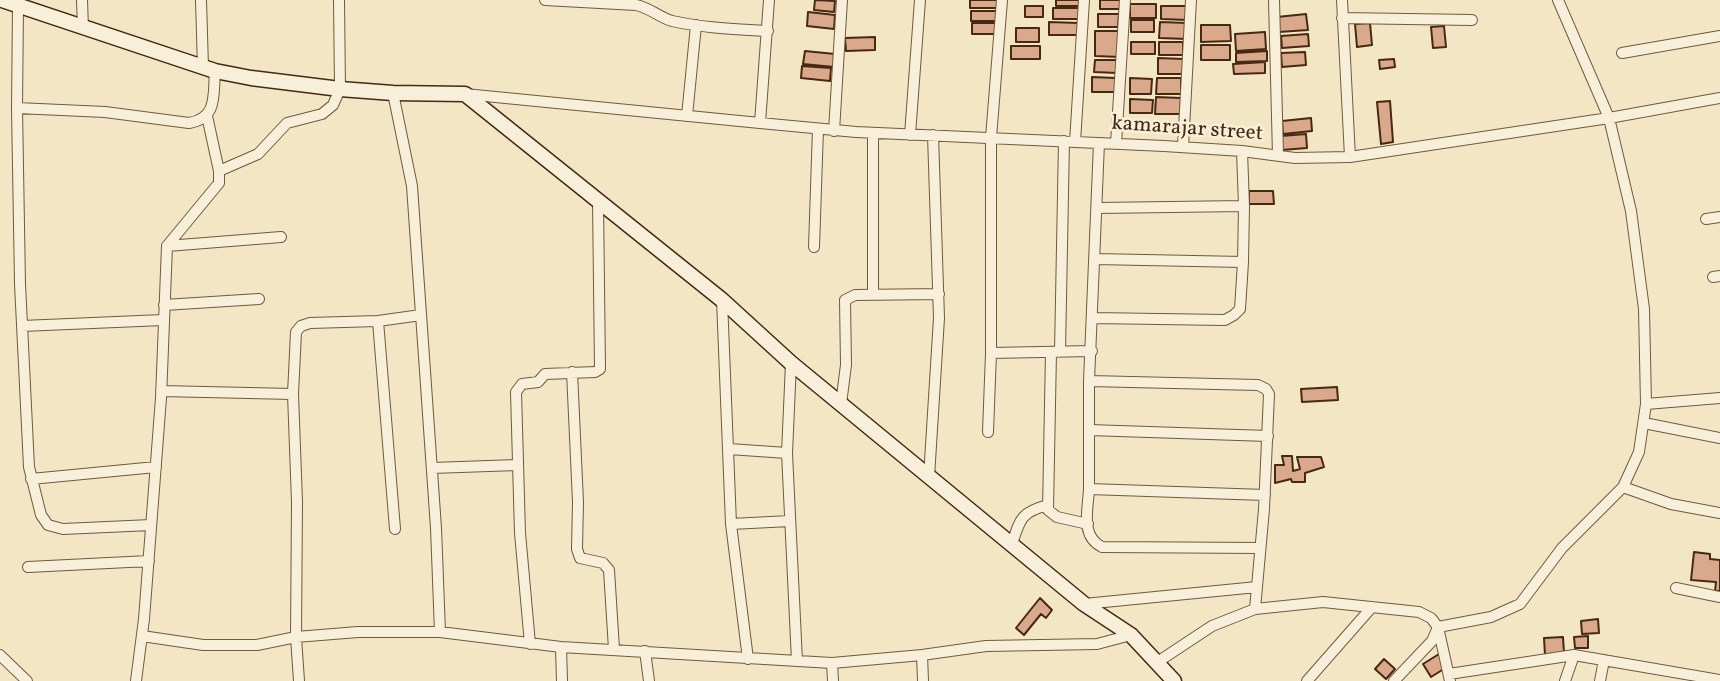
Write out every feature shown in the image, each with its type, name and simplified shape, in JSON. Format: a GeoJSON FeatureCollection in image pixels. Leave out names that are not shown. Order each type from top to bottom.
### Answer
{"type":"FeatureCollection","features":[{"type":"Feature","properties":{"kind":"main road"},"geometry":{"type":"LineString","coordinates":[[2,0],[209,69],[251,78],[393,93],[464,94],[722,300],[791,363],[1084,604],[1130,635],[1174,681]]}},
{"type":"Feature","properties":{"kind":"street"},"geometry":{"type":"LineString","coordinates":[[82,0],[83,29]]}},
{"type":"Feature","properties":{"kind":"street"},"geometry":{"type":"LineString","coordinates":[[16,108],[104,112],[188,123],[200,121],[207,116],[212,106],[201,0]]}},
{"type":"Feature","properties":{"kind":"street"},"geometry":{"type":"LineString","coordinates":[[219,171],[258,154],[287,123],[322,114],[333,105],[340,89],[339,0]]}},
{"type":"Feature","properties":{"kind":"street"},"geometry":{"type":"LineString","coordinates":[[545,0],[636,5],[648,8],[663,18],[696,26],[768,31]]}},
{"type":"Feature","properties":{"kind":"street"},"geometry":{"type":"LineString","coordinates":[[760,123],[769,0]]}},
{"type":"Feature","properties":{"kind":"street"},"geometry":{"type":"LineString","coordinates":[[834,131],[842,0]]}},
{"type":"Feature","properties":{"kind":"street"},"geometry":{"type":"LineString","coordinates":[[910,135],[920,0]]}},
{"type":"Feature","properties":{"kind":"street"},"geometry":{"type":"LineString","coordinates":[[988,432],[992,353],[991,138],[1002,0]]}},
{"type":"Feature","properties":{"kind":"street"},"geometry":{"type":"LineString","coordinates":[[1084,0],[1070,142],[1048,510],[1057,517],[1088,524]]}},
{"type":"Feature","properties":{"kind":"street"},"geometry":{"type":"LineString","coordinates":[[1116,144],[1125,0]]}},
{"type":"Feature","properties":{"kind":"street"},"geometry":{"type":"LineString","coordinates":[[1184,148],[1191,0]]}},
{"type":"Feature","properties":{"kind":"street"},"geometry":{"type":"LineString","coordinates":[[1274,0],[1278,155]]}},
{"type":"Feature","properties":{"kind":"street"},"geometry":{"type":"LineString","coordinates":[[1342,0],[1350,157]]}},
{"type":"Feature","properties":{"kind":"street"},"geometry":{"type":"LineString","coordinates":[[1438,627],[1491,617],[1520,604],[1562,548],[1623,487],[1639,452],[1646,404],[1644,309],[1631,211],[1609,118],[1558,0]]}},
{"type":"Feature","properties":{"kind":"street"},"geometry":{"type":"LineString","coordinates":[[18,6],[16,108],[22,326],[31,479],[41,515],[48,525],[63,529],[152,525]]}},
{"type":"Feature","properties":{"kind":"street"},"geometry":{"type":"LineString","coordinates":[[1342,18],[1472,20]]}},
{"type":"Feature","properties":{"kind":"street"},"geometry":{"type":"LineString","coordinates":[[687,116],[696,26]]}},
{"type":"Feature","properties":{"kind":"street"},"geometry":{"type":"LineString","coordinates":[[1622,53],[1720,36]]}},
{"type":"Feature","properties":{"kind":"street"},"geometry":{"type":"LineString","coordinates":[[393,93],[412,186],[432,468],[440,632]]}},
{"type":"Feature","properties":{"kind":"street","name":"kamarajar street"},"geometry":{"type":"LineString","coordinates":[[464,94],[834,131],[1242,151],[1296,158],[1350,157],[1609,118],[1720,98]]}},
{"type":"Feature","properties":{"kind":"street"},"geometry":{"type":"LineString","coordinates":[[136,681],[152,525],[167,246],[219,183],[219,171],[207,116]]}},
{"type":"Feature","properties":{"kind":"street"},"geometry":{"type":"LineString","coordinates":[[814,247],[818,129]]}},
{"type":"Feature","properties":{"kind":"street"},"geometry":{"type":"LineString","coordinates":[[873,133],[873,295]]}},
{"type":"Feature","properties":{"kind":"street"},"geometry":{"type":"LineString","coordinates":[[929,477],[939,318],[933,135]]}},
{"type":"Feature","properties":{"kind":"street"},"geometry":{"type":"LineString","coordinates":[[1099,143],[1089,381],[1087,532],[1092,542],[1101,547],[1261,548]]}},
{"type":"Feature","properties":{"kind":"street"},"geometry":{"type":"LineString","coordinates":[[1093,318],[1225,320],[1240,309],[1244,206],[1242,151]]}},
{"type":"Feature","properties":{"kind":"street"},"geometry":{"type":"LineString","coordinates":[[530,643],[520,533],[516,391],[518,386],[538,382],[545,374],[595,372],[600,369],[598,201]]}},
{"type":"Feature","properties":{"kind":"street"},"geometry":{"type":"LineString","coordinates":[[1097,208],[1244,206]]}},
{"type":"Feature","properties":{"kind":"street"},"geometry":{"type":"LineString","coordinates":[[1706,219],[1720,217]]}},
{"type":"Feature","properties":{"kind":"street"},"geometry":{"type":"LineString","coordinates":[[167,246],[281,237]]}},
{"type":"Feature","properties":{"kind":"street"},"geometry":{"type":"LineString","coordinates":[[1096,259],[1242,262]]}},
{"type":"Feature","properties":{"kind":"street"},"geometry":{"type":"LineString","coordinates":[[841,404],[846,365],[845,300],[850,296],[939,294]]}},
{"type":"Feature","properties":{"kind":"street"},"geometry":{"type":"LineString","coordinates":[[163,305],[259,299]]}},
{"type":"Feature","properties":{"kind":"street"},"geometry":{"type":"LineString","coordinates":[[722,300],[731,524],[748,659]]}},
{"type":"Feature","properties":{"kind":"street"},"geometry":{"type":"LineString","coordinates":[[299,681],[293,394],[296,332],[301,326],[310,323],[378,321],[421,315]]}},
{"type":"Feature","properties":{"kind":"street"},"geometry":{"type":"LineString","coordinates":[[22,326],[163,320]]}},
{"type":"Feature","properties":{"kind":"street"},"geometry":{"type":"LineString","coordinates":[[378,321],[394,529]]}},
{"type":"Feature","properties":{"kind":"street"},"geometry":{"type":"LineString","coordinates":[[992,353],[1091,351]]}},
{"type":"Feature","properties":{"kind":"street"},"geometry":{"type":"LineString","coordinates":[[791,363],[788,453],[797,662]]}},
{"type":"Feature","properties":{"kind":"street"},"geometry":{"type":"LineString","coordinates":[[572,372],[578,555],[583,560],[603,562],[608,567],[614,649]]}},
{"type":"Feature","properties":{"kind":"street"},"geometry":{"type":"LineString","coordinates":[[1089,381],[1258,385],[1266,389],[1269,394],[1268,436],[1255,609]]}},
{"type":"Feature","properties":{"kind":"street"},"geometry":{"type":"LineString","coordinates":[[161,391],[293,394]]}},
{"type":"Feature","properties":{"kind":"street"},"geometry":{"type":"LineString","coordinates":[[1646,404],[1720,398]]}},
{"type":"Feature","properties":{"kind":"street"},"geometry":{"type":"LineString","coordinates":[[1644,423],[1720,438]]}},
{"type":"Feature","properties":{"kind":"street"},"geometry":{"type":"LineString","coordinates":[[1089,430],[1268,436]]}},
{"type":"Feature","properties":{"kind":"street"},"geometry":{"type":"LineString","coordinates":[[729,449],[788,453]]}},
{"type":"Feature","properties":{"kind":"street"},"geometry":{"type":"LineString","coordinates":[[432,468],[517,465]]}},
{"type":"Feature","properties":{"kind":"street"},"geometry":{"type":"LineString","coordinates":[[31,479],[156,467]]}},
{"type":"Feature","properties":{"kind":"street"},"geometry":{"type":"LineString","coordinates":[[1623,487],[1671,504],[1720,513]]}},
{"type":"Feature","properties":{"kind":"street"},"geometry":{"type":"LineString","coordinates":[[1089,489],[1265,495]]}},
{"type":"Feature","properties":{"kind":"street"},"geometry":{"type":"LineString","coordinates":[[1012,544],[1019,523],[1031,510],[1048,505]]}},
{"type":"Feature","properties":{"kind":"street"},"geometry":{"type":"LineString","coordinates":[[731,524],[790,521]]}},
{"type":"Feature","properties":{"kind":"street"},"geometry":{"type":"LineString","coordinates":[[28,567],[149,561]]}},
{"type":"Feature","properties":{"kind":"street"},"geometry":{"type":"LineString","coordinates":[[1084,604],[1257,587]]}},
{"type":"Feature","properties":{"kind":"street"},"geometry":{"type":"LineString","coordinates":[[1676,588],[1720,597]]}},
{"type":"Feature","properties":{"kind":"street"},"geometry":{"type":"LineString","coordinates":[[1156,663],[1212,626],[1255,609],[1323,602],[1419,612],[1431,618],[1438,627],[1450,677],[1574,655],[1720,680]]}},
{"type":"Feature","properties":{"kind":"street"},"geometry":{"type":"LineString","coordinates":[[1307,681],[1372,607]]}},
{"type":"Feature","properties":{"kind":"street"},"geometry":{"type":"LineString","coordinates":[[1395,681],[1432,641],[1438,627]]}},
{"type":"Feature","properties":{"kind":"street"},"geometry":{"type":"LineString","coordinates":[[142,636],[202,645],[257,645],[296,637],[358,632],[440,632],[561,646],[832,663],[986,646],[1097,644],[1130,635]]}},
{"type":"Feature","properties":{"kind":"street"},"geometry":{"type":"LineString","coordinates":[[561,646],[562,681]]}},
{"type":"Feature","properties":{"kind":"street"},"geometry":{"type":"LineString","coordinates":[[645,651],[649,681]]}},
{"type":"Feature","properties":{"kind":"street"},"geometry":{"type":"LineString","coordinates":[[0,655],[27,681]]}},
{"type":"Feature","properties":{"kind":"street"},"geometry":{"type":"LineString","coordinates":[[922,655],[923,681]]}},
{"type":"Feature","properties":{"kind":"street"},"geometry":{"type":"LineString","coordinates":[[1565,681],[1574,655]]}},
{"type":"Feature","properties":{"kind":"street"},"geometry":{"type":"LineString","coordinates":[[1600,681],[1604,660]]}},
{"type":"Feature","properties":{"kind":"street"},"geometry":{"type":"LineString","coordinates":[[832,663],[833,681]]}},
{"type":"Feature","properties":{"kind":"building"},"geometry":{"type":"Polygon","coordinates":[[[815,0],[835,1],[834,12],[814,10],[815,0]]]}},
{"type":"Feature","properties":{"kind":"building"},"geometry":{"type":"Polygon","coordinates":[[[970,0],[999,0],[999,8],[970,8],[970,0]]]}},
{"type":"Feature","properties":{"kind":"building"},"geometry":{"type":"Polygon","coordinates":[[[1056,0],[1081,0],[1081,6],[1056,6],[1056,0]]]}},
{"type":"Feature","properties":{"kind":"building"},"geometry":{"type":"Polygon","coordinates":[[[1100,0],[1121,0],[1121,9],[1100,9],[1100,0]]]}},
{"type":"Feature","properties":{"kind":"building"},"geometry":{"type":"Polygon","coordinates":[[[1130,4],[1156,4],[1156,18],[1130,18],[1130,4]]]}},
{"type":"Feature","properties":{"kind":"building"},"geometry":{"type":"Polygon","coordinates":[[[1025,6],[1043,6],[1043,17],[1025,17],[1025,6]]]}},
{"type":"Feature","properties":{"kind":"building"},"geometry":{"type":"Polygon","coordinates":[[[1161,6],[1188,6],[1188,20],[1161,19],[1161,6]]]}},
{"type":"Feature","properties":{"kind":"building"},"geometry":{"type":"Polygon","coordinates":[[[1053,8],[1079,8],[1079,19],[1053,19],[1053,8]]]}},
{"type":"Feature","properties":{"kind":"building"},"geometry":{"type":"Polygon","coordinates":[[[971,11],[996,11],[996,21],[971,21],[971,11]]]}},
{"type":"Feature","properties":{"kind":"building"},"geometry":{"type":"Polygon","coordinates":[[[808,12],[835,15],[834,29],[807,26],[808,12]]]}},
{"type":"Feature","properties":{"kind":"building"},"geometry":{"type":"Polygon","coordinates":[[[1098,14],[1119,14],[1118,27],[1098,27],[1098,14]]]}},
{"type":"Feature","properties":{"kind":"building"},"geometry":{"type":"Polygon","coordinates":[[[1306,14],[1308,30],[1279,32],[1277,17],[1306,14]]]}},
{"type":"Feature","properties":{"kind":"building"},"geometry":{"type":"Polygon","coordinates":[[[1131,20],[1154,20],[1154,32],[1131,32],[1131,20]]]}},
{"type":"Feature","properties":{"kind":"building"},"geometry":{"type":"Polygon","coordinates":[[[1049,22],[1079,23],[1079,35],[1049,35],[1049,22]]]}},
{"type":"Feature","properties":{"kind":"building"},"geometry":{"type":"Polygon","coordinates":[[[1160,22],[1187,23],[1187,39],[1159,38],[1160,22]]]}},
{"type":"Feature","properties":{"kind":"building"},"geometry":{"type":"Polygon","coordinates":[[[972,23],[996,23],[996,34],[972,34],[972,23]]]}},
{"type":"Feature","properties":{"kind":"building"},"geometry":{"type":"Polygon","coordinates":[[[1370,23],[1372,45],[1357,47],[1355,24],[1370,23]]]}},
{"type":"Feature","properties":{"kind":"building"},"geometry":{"type":"Polygon","coordinates":[[[1201,25],[1230,25],[1231,41],[1201,42],[1201,25]]]}},
{"type":"Feature","properties":{"kind":"building"},"geometry":{"type":"Polygon","coordinates":[[[1444,26],[1446,47],[1433,48],[1431,27],[1444,26]]]}},
{"type":"Feature","properties":{"kind":"building"},"geometry":{"type":"Polygon","coordinates":[[[1016,28],[1039,28],[1039,42],[1016,42],[1016,28]]]}},
{"type":"Feature","properties":{"kind":"building"},"geometry":{"type":"Polygon","coordinates":[[[1095,31],[1120,31],[1120,57],[1095,56],[1095,31]]]}},
{"type":"Feature","properties":{"kind":"building"},"geometry":{"type":"Polygon","coordinates":[[[1265,32],[1266,49],[1236,51],[1235,34],[1265,32]]]}},
{"type":"Feature","properties":{"kind":"building"},"geometry":{"type":"Polygon","coordinates":[[[1308,34],[1309,46],[1282,48],[1281,36],[1308,34]]]}},
{"type":"Feature","properties":{"kind":"building"},"geometry":{"type":"Polygon","coordinates":[[[875,37],[875,50],[846,51],[845,38],[875,37]]]}},
{"type":"Feature","properties":{"kind":"building"},"geometry":{"type":"Polygon","coordinates":[[[1131,42],[1155,42],[1155,54],[1131,54],[1131,42]]]}},
{"type":"Feature","properties":{"kind":"building"},"geometry":{"type":"Polygon","coordinates":[[[1159,42],[1183,42],[1183,55],[1159,55],[1159,42]]]}},
{"type":"Feature","properties":{"kind":"building"},"geometry":{"type":"Polygon","coordinates":[[[1201,45],[1230,45],[1230,60],[1201,60],[1201,45]]]}},
{"type":"Feature","properties":{"kind":"building"},"geometry":{"type":"Polygon","coordinates":[[[1011,46],[1040,46],[1040,59],[1011,59],[1011,46]]]}},
{"type":"Feature","properties":{"kind":"building"},"geometry":{"type":"Polygon","coordinates":[[[805,51],[835,54],[834,67],[803,64],[805,51]]]}},
{"type":"Feature","properties":{"kind":"building"},"geometry":{"type":"Polygon","coordinates":[[[1267,51],[1267,61],[1236,62],[1236,53],[1267,51]]]}},
{"type":"Feature","properties":{"kind":"building"},"geometry":{"type":"Polygon","coordinates":[[[1305,52],[1306,65],[1282,67],[1281,53],[1305,52]]]}},
{"type":"Feature","properties":{"kind":"building"},"geometry":{"type":"Polygon","coordinates":[[[1158,58],[1184,59],[1183,74],[1158,74],[1158,58]]]}},
{"type":"Feature","properties":{"kind":"building"},"geometry":{"type":"Polygon","coordinates":[[[1394,59],[1395,67],[1380,69],[1379,60],[1394,59]]]}},
{"type":"Feature","properties":{"kind":"building"},"geometry":{"type":"Polygon","coordinates":[[[1095,60],[1117,60],[1117,73],[1094,72],[1095,60]]]}},
{"type":"Feature","properties":{"kind":"building"},"geometry":{"type":"Polygon","coordinates":[[[1265,62],[1265,73],[1234,74],[1233,64],[1265,62]]]}},
{"type":"Feature","properties":{"kind":"building"},"geometry":{"type":"Polygon","coordinates":[[[802,66],[831,68],[830,81],[801,78],[802,66]]]}},
{"type":"Feature","properties":{"kind":"building"},"geometry":{"type":"Polygon","coordinates":[[[1092,77],[1116,78],[1116,92],[1092,92],[1092,77]]]}},
{"type":"Feature","properties":{"kind":"building"},"geometry":{"type":"Polygon","coordinates":[[[1130,78],[1152,79],[1151,94],[1130,94],[1130,78]]]}},
{"type":"Feature","properties":{"kind":"building"},"geometry":{"type":"Polygon","coordinates":[[[1157,78],[1181,78],[1181,94],[1156,94],[1157,78]]]}},
{"type":"Feature","properties":{"kind":"building"},"geometry":{"type":"Polygon","coordinates":[[[1156,97],[1181,98],[1180,114],[1155,114],[1156,97]]]}},
{"type":"Feature","properties":{"kind":"building"},"geometry":{"type":"Polygon","coordinates":[[[1130,99],[1153,100],[1152,113],[1130,113],[1130,99]]]}},
{"type":"Feature","properties":{"kind":"building"},"geometry":{"type":"Polygon","coordinates":[[[1390,101],[1393,142],[1381,144],[1377,102],[1390,101]]]}},
{"type":"Feature","properties":{"kind":"building"},"geometry":{"type":"Polygon","coordinates":[[[1311,118],[1312,131],[1283,134],[1282,121],[1311,118]]]}},
{"type":"Feature","properties":{"kind":"building"},"geometry":{"type":"Polygon","coordinates":[[[1306,134],[1307,148],[1282,150],[1281,136],[1306,134]]]}},
{"type":"Feature","properties":{"kind":"building"},"geometry":{"type":"Polygon","coordinates":[[[1249,191],[1273,191],[1274,204],[1249,204],[1249,191]]]}},
{"type":"Feature","properties":{"kind":"building"},"geometry":{"type":"Polygon","coordinates":[[[1337,387],[1338,400],[1302,402],[1301,389],[1337,387]]]}},
{"type":"Feature","properties":{"kind":"building"},"geometry":{"type":"Polygon","coordinates":[[[1282,456],[1292,456],[1293,471],[1300,469],[1297,457],[1321,457],[1324,467],[1305,473],[1305,482],[1292,482],[1291,479],[1275,483],[1275,465],[1284,465],[1282,456]]]}},
{"type":"Feature","properties":{"kind":"building"},"geometry":{"type":"Polygon","coordinates":[[[1694,552],[1710,554],[1710,559],[1720,560],[1720,591],[1715,591],[1716,582],[1691,580],[1694,552]]]}},
{"type":"Feature","properties":{"kind":"building"},"geometry":{"type":"Polygon","coordinates":[[[1040,598],[1052,610],[1046,618],[1041,614],[1024,635],[1016,628],[1040,598]]]}},
{"type":"Feature","properties":{"kind":"building"},"geometry":{"type":"Polygon","coordinates":[[[1598,619],[1599,633],[1582,634],[1581,621],[1598,619]]]}},
{"type":"Feature","properties":{"kind":"building"},"geometry":{"type":"Polygon","coordinates":[[[1588,636],[1588,648],[1575,648],[1574,637],[1588,636]]]}},
{"type":"Feature","properties":{"kind":"building"},"geometry":{"type":"Polygon","coordinates":[[[1563,637],[1564,653],[1545,655],[1544,638],[1563,637]]]}},
{"type":"Feature","properties":{"kind":"building"},"geometry":{"type":"Polygon","coordinates":[[[1439,654],[1447,667],[1431,677],[1423,664],[1439,654]]]}},
{"type":"Feature","properties":{"kind":"building"},"geometry":{"type":"Polygon","coordinates":[[[1384,659],[1395,669],[1386,679],[1375,669],[1384,659]]]}}]}
